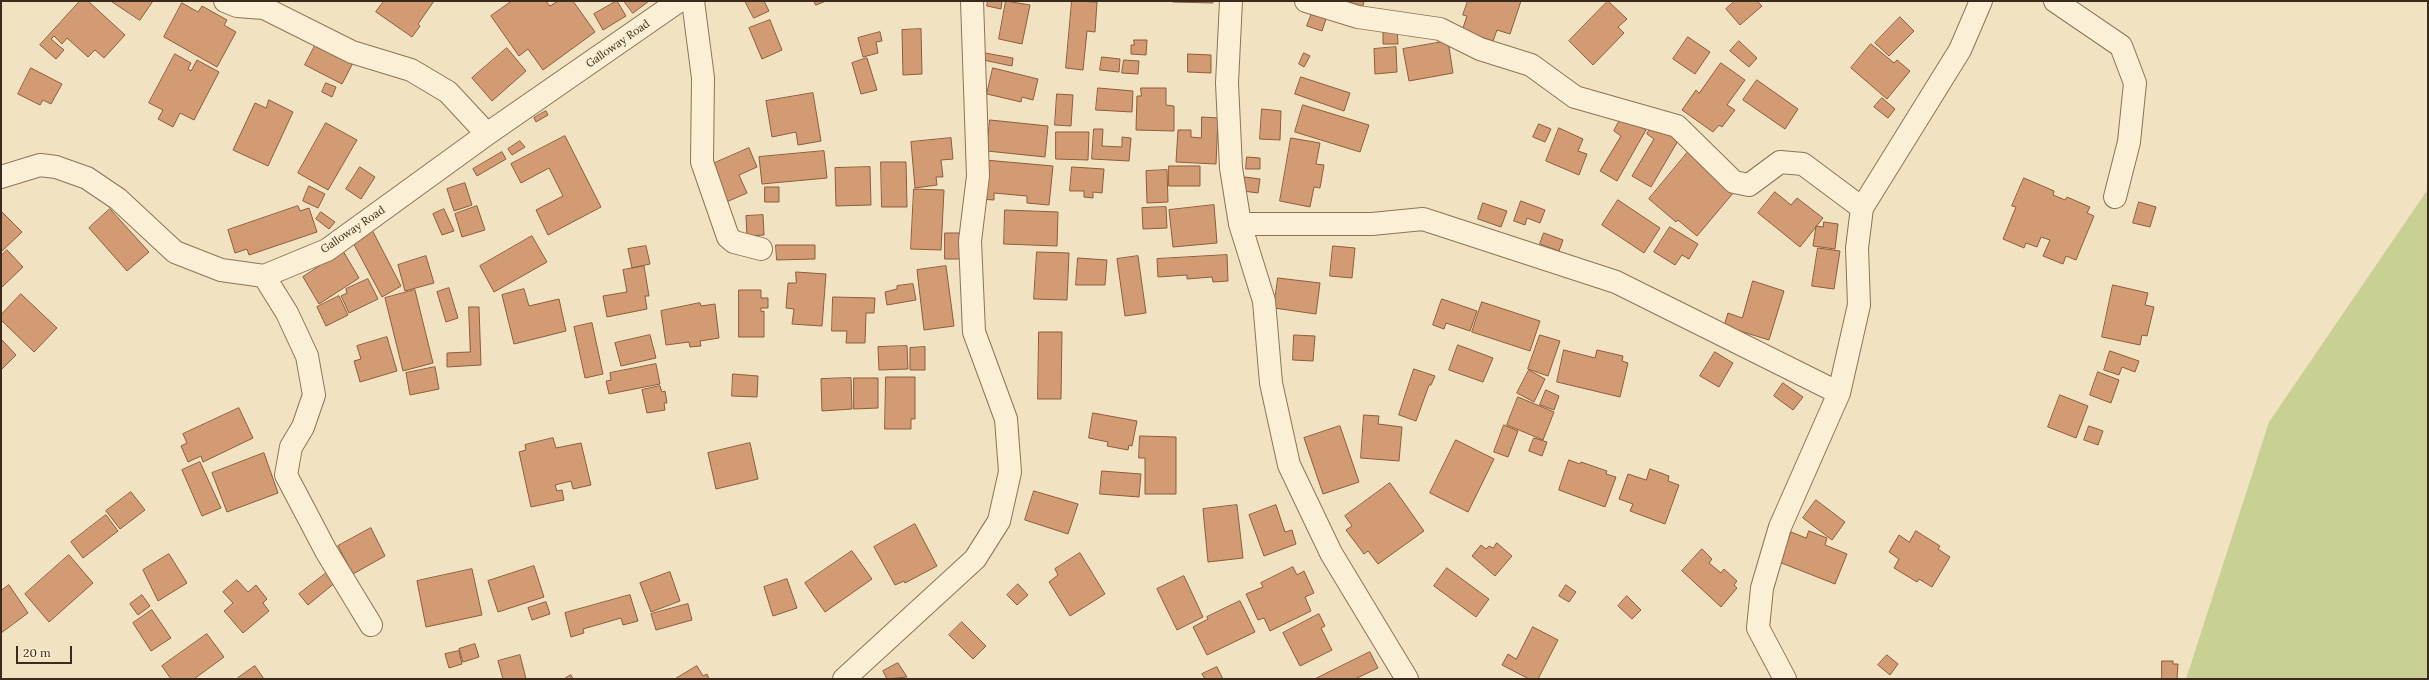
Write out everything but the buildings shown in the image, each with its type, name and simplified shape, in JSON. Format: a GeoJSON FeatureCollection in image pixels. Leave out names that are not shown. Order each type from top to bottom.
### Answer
{"type":"FeatureCollection","features":[{"type":"Feature","properties":{"kind":"street"},"geometry":{"type":"LineString","coordinates":[[225,1],[237,6],[264,8],[352,52],[411,70],[448,92],[487,134]]}},
{"type":"Feature","properties":{"kind":"street","name":"Galloway Road"},"geometry":{"type":"LineString","coordinates":[[264,276],[327,250],[487,134],[679,1]]}},
{"type":"Feature","properties":{"kind":"street"},"geometry":{"type":"LineString","coordinates":[[693,1],[703,78],[702,162],[728,237],[734,242],[761,249]]}},
{"type":"Feature","properties":{"kind":"street"},"geometry":{"type":"LineString","coordinates":[[844,679],[975,559],[999,521],[1010,472],[1006,419],[974,332],[970,241],[978,168],[972,1]]}},
{"type":"Feature","properties":{"kind":"street"},"geometry":{"type":"LineString","coordinates":[[1231,1],[1227,91],[1231,168],[1240,224],[1264,300],[1271,383],[1289,465],[1331,553],[1406,679]]}},
{"type":"Feature","properties":{"kind":"street"},"geometry":{"type":"LineString","coordinates":[[1306,1],[1358,16],[1440,29],[1480,50],[1531,65],[1575,97],[1677,126],[1734,182],[1749,185],[1780,162],[1803,164],[1862,208]]}},
{"type":"Feature","properties":{"kind":"street"},"geometry":{"type":"LineString","coordinates":[[1785,679],[1758,628],[1762,588],[1780,527],[1839,393],[1859,305],[1857,248],[1862,208],[1960,50],[1981,1]]}},
{"type":"Feature","properties":{"kind":"street"},"geometry":{"type":"LineString","coordinates":[[2055,1],[2121,46],[2135,83],[2129,142],[2115,197]]}},
{"type":"Feature","properties":{"kind":"street"},"geometry":{"type":"LineString","coordinates":[[1,177],[40,165],[56,166],[87,178],[118,200],[175,252],[221,270],[264,276],[287,313],[307,356],[314,394],[303,427],[290,447],[286,475],[326,550],[371,625]]}},
{"type":"Feature","properties":{"kind":"street"},"geometry":{"type":"LineString","coordinates":[[1240,224],[1372,224],[1423,219],[1616,282],[1839,393]]}},
{"type":"Feature","properties":{"kind":"green space"},"geometry":{"type":"Polygon","coordinates":[[[2428,189],[2428,679],[2186,679],[2269,422],[2428,189]]]}}]}
